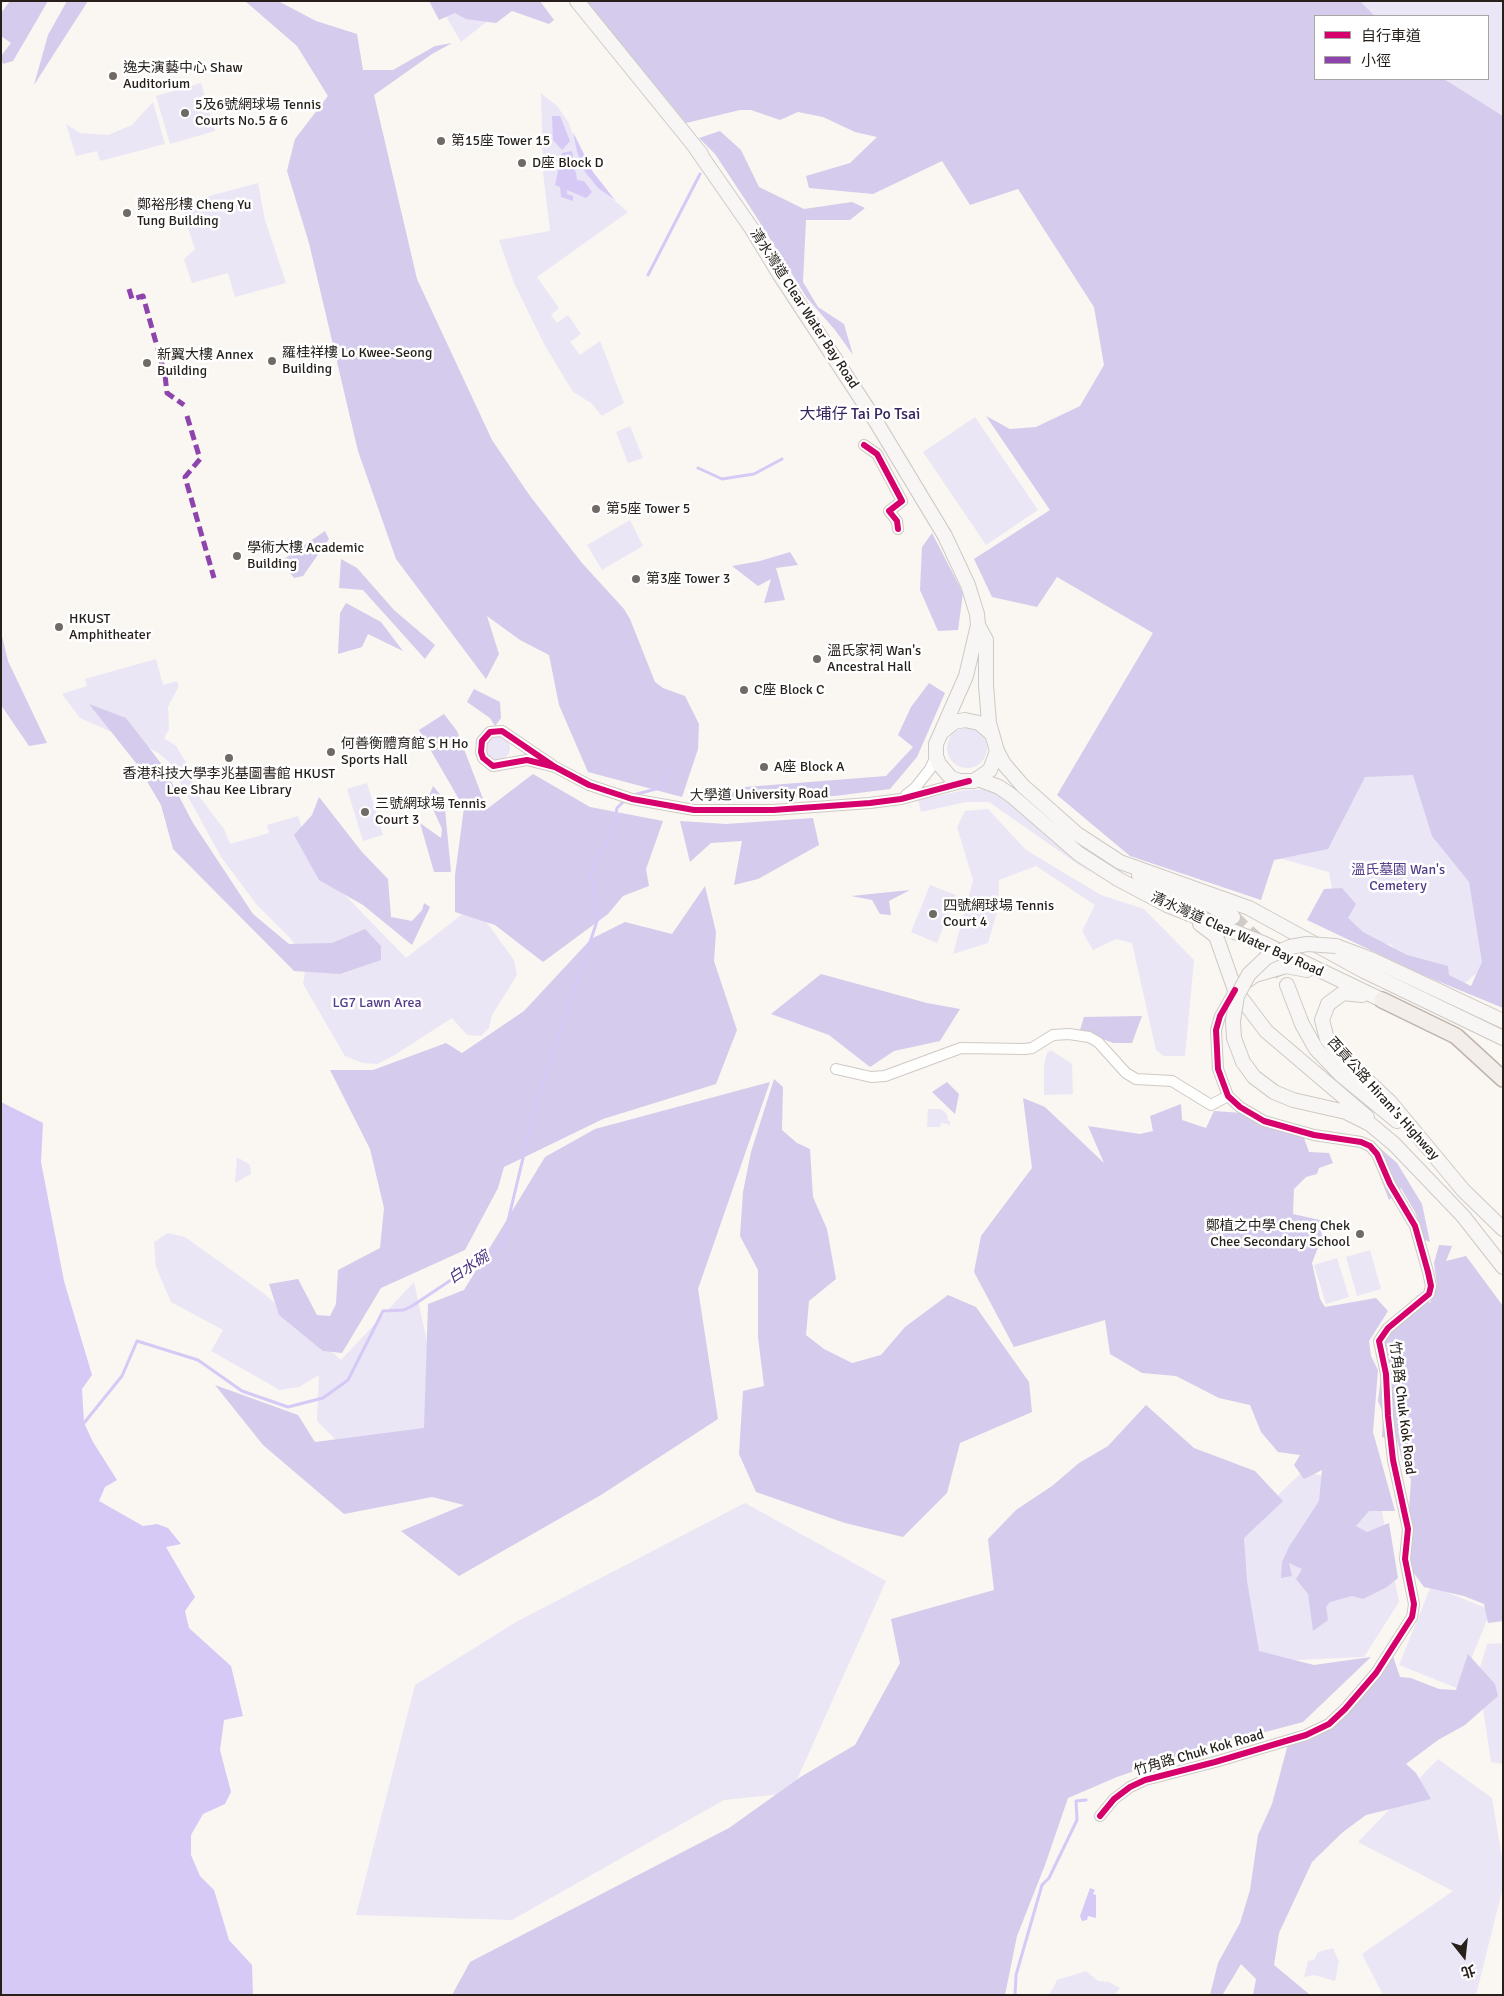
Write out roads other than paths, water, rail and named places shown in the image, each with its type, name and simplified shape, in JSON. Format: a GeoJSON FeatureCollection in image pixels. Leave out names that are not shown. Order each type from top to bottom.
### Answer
{"type":"FeatureCollection","features":[{"type":"Feature","properties":{"kind":"main road","name":"清水灣道 Clear Water Bay Road"},"geometry":{"type":"LineString","coordinates":[[577,1],[699,152],[876,420],[945,536],[968,585],[978,614],[978,625],[966,676],[938,738],[936,756],[944,772],[951,778],[973,780],[1000,787],[1079,854],[1118,879],[1167,905],[1265,944],[1456,1036],[1503,1079]]}},
{"type":"Feature","properties":{"kind":"main road","name":"清水灣道 Clear Water Bay Road"},"geometry":{"type":"LineString","coordinates":[[978,625],[986,640],[986,685],[992,734],[997,751],[1012,774],[1046,808],[1094,847],[1120,862],[1249,908],[1364,972],[1503,1038]]}},
{"type":"Feature","properties":{"kind":"main road"},"geometry":{"type":"LineString","coordinates":[[938,738],[949,725],[965,720],[979,723],[992,734]]}},
{"type":"Feature","properties":{"kind":"main road"},"geometry":{"type":"LineString","coordinates":[[973,780],[990,770],[996,760],[997,751]]}},
{"type":"Feature","properties":{"kind":"main road"},"geometry":{"type":"LineString","coordinates":[[1120,862],[1149,881],[1208,904],[1233,917]]}},
{"type":"Feature","properties":{"kind":"main road"},"geometry":{"type":"LineString","coordinates":[[1167,905],[1204,926],[1216,936],[1236,990],[1277,1042],[1354,1105],[1394,1144]]}},
{"type":"Feature","properties":{"kind":"main road","name":"西貢公路 Hiram's Highway"},"geometry":{"type":"LineString","coordinates":[[1503,1021],[1373,960],[1336,946],[1307,944],[1282,949],[1260,963],[1240,988],[1233,1012],[1234,1038],[1243,1062],[1254,1077],[1274,1092],[1292,1100],[1355,1116],[1370,1124],[1394,1144],[1463,1216],[1503,1267]]}},
{"type":"Feature","properties":{"kind":"main road"},"geometry":{"type":"LineString","coordinates":[[1236,990],[1255,975],[1286,966],[1325,973]]}},
{"type":"Feature","properties":{"kind":"main road"},"geometry":{"type":"LineString","coordinates":[[1287,985],[1309,1038],[1324,1058],[1401,1125],[1447,1171]]}},
{"type":"Feature","properties":{"kind":"main road","name":"西貢公路 Hiram's Highway"},"geometry":{"type":"LineString","coordinates":[[1382,1000],[1356,994],[1338,995],[1328,1004],[1323,1014],[1325,1034],[1334,1049],[1411,1125],[1447,1171],[1503,1229]]}},
{"type":"Feature","properties":{"kind":"street"},"geometry":{"type":"LineString","coordinates":[[864,445],[877,454],[902,501],[889,510],[898,528]]}},
{"type":"Feature","properties":{"kind":"street","name":"大學道 University Road"},"geometry":{"type":"LineString","coordinates":[[555,767],[527,760],[518,760],[499,766],[488,763],[483,758],[480,746],[485,736],[502,730],[571,776],[618,796],[680,809],[773,810],[831,807],[901,799],[973,780]]}},
{"type":"Feature","properties":{"kind":"street"},"geometry":{"type":"LineString","coordinates":[[505,765],[511,761],[516,749],[512,737]]}},
{"type":"Feature","properties":{"kind":"street"},"geometry":{"type":"LineString","coordinates":[[901,799],[915,788],[930,769],[936,756]]}},
{"type":"Feature","properties":{"kind":"street"},"geometry":{"type":"LineString","coordinates":[[836,1069],[871,1077],[885,1076],[960,1048],[1025,1050],[1032,1048],[1046,1038],[1061,1034],[1089,1036],[1108,1051],[1126,1073],[1136,1079],[1172,1081],[1212,1105],[1228,1096],[1218,1069],[1216,1030],[1220,1016],[1236,990]]}},
{"type":"Feature","properties":{"kind":"street","name":"竹角路 Chuk Kok Road"},"geometry":{"type":"LineString","coordinates":[[1100,1816],[1122,1793],[1146,1780],[1306,1735],[1329,1724],[1345,1709],[1376,1673],[1412,1617],[1413,1612],[1414,1604],[1405,1559],[1408,1529],[1393,1460],[1386,1374],[1379,1341],[1388,1328],[1428,1294],[1431,1286],[1415,1226],[1390,1184],[1377,1154],[1370,1146],[1361,1142],[1314,1135],[1264,1121],[1240,1107],[1228,1096]]}},
{"type":"Feature","properties":{"kind":"waterway"},"geometry":{"type":"LineString","coordinates":[[648,275],[700,174]]}},
{"type":"Feature","properties":{"kind":"waterway"},"geometry":{"type":"LineString","coordinates":[[698,468],[722,479],[754,474],[782,459]]}},
{"type":"Feature","properties":{"kind":"waterway","name":"白水碗"},"geometry":{"type":"LineString","coordinates":[[630,796],[663,787],[669,771]]}},
{"type":"Feature","properties":{"kind":"waterway","name":"白水碗"},"geometry":{"type":"LineString","coordinates":[[84,1423],[122,1376],[137,1341],[198,1360],[242,1391],[288,1407],[323,1398],[348,1380],[383,1311],[404,1310],[412,1306],[502,1246],[534,1112],[598,918],[591,875],[612,834],[617,808],[625,800]]}},
{"type":"Feature","properties":{"kind":"waterway"},"geometry":{"type":"LineString","coordinates":[[1015,1995],[1016,1975],[1042,1885],[1049,1878],[1077,1820],[1076,1801],[1086,1800]]}},
{"type":"Feature","properties":{"kind":"tunnel"},"geometry":{"type":"LineString","coordinates":[[1233,917],[1262,944],[1276,963],[1287,985]]}},
{"type":"Feature","properties":{"kind":"place","name":"逸夫演藝中心 Shaw Auditorium"},"geometry":{"type":"Point","coordinates":[113,76]}},
{"type":"Feature","properties":{"kind":"place","name":"5及6號網球場 Tennis Courts No.5 & 6"},"geometry":{"type":"Point","coordinates":[185,113]}},
{"type":"Feature","properties":{"kind":"place","name":"第15座 Tower 15"},"geometry":{"type":"Point","coordinates":[441,141]}},
{"type":"Feature","properties":{"kind":"place","name":"D座 Block D"},"geometry":{"type":"Point","coordinates":[522,163]}},
{"type":"Feature","properties":{"kind":"place","name":"鄭裕彤樓 Cheng Yu Tung Building"},"geometry":{"type":"Point","coordinates":[127,213]}},
{"type":"Feature","properties":{"kind":"place","name":"羅桂祥樓 Lo Kwee-Seong Building"},"geometry":{"type":"Point","coordinates":[272,361]}},
{"type":"Feature","properties":{"kind":"place","name":"新翼大樓 Annex Building"},"geometry":{"type":"Point","coordinates":[147,363]}},
{"type":"Feature","properties":{"kind":"place","name":"第5座 Tower 5"},"geometry":{"type":"Point","coordinates":[596,509]}},
{"type":"Feature","properties":{"kind":"place","name":"學術大樓 Academic Building"},"geometry":{"type":"Point","coordinates":[237,556]}},
{"type":"Feature","properties":{"kind":"place","name":"第3座 Tower 3"},"geometry":{"type":"Point","coordinates":[636,579]}},
{"type":"Feature","properties":{"kind":"place","name":"HKUST Amphitheater"},"geometry":{"type":"Point","coordinates":[59,627]}},
{"type":"Feature","properties":{"kind":"place","name":"溫氏家祠 Wan's Ancestral Hall"},"geometry":{"type":"Point","coordinates":[817,659]}},
{"type":"Feature","properties":{"kind":"place","name":"C座 Block C"},"geometry":{"type":"Point","coordinates":[744,690]}},
{"type":"Feature","properties":{"kind":"place","name":"何善衡體育館 S H Ho Sports Hall"},"geometry":{"type":"Point","coordinates":[331,752]}},
{"type":"Feature","properties":{"kind":"place","name":"香港科技大學李兆基圖書館 HKUST Lee Shau Kee Library"},"geometry":{"type":"Point","coordinates":[229,758]}},
{"type":"Feature","properties":{"kind":"place","name":"A座 Block A"},"geometry":{"type":"Point","coordinates":[764,767]}},
{"type":"Feature","properties":{"kind":"place","name":"三號網球場 Tennis Court 3"},"geometry":{"type":"Point","coordinates":[365,812]}},
{"type":"Feature","properties":{"kind":"place","name":"四號網球場 Tennis Court 4"},"geometry":{"type":"Point","coordinates":[933,914]}},
{"type":"Feature","properties":{"kind":"place","name":"鄭植之中學 Cheng Chek Chee Secondary School"},"geometry":{"type":"Point","coordinates":[1360,1234]}},
{"type":"Feature","properties":{"kind":"district","name":"大埔仔 Tai Po Tsai"},"geometry":{"type":"Point","coordinates":[860,415]}},
{"type":"Feature","properties":{"kind":"park label","name":"溫氏墓園 Wan's Cemetery"},"geometry":{"type":"Point","coordinates":[1398,878]}},
{"type":"Feature","properties":{"kind":"park label","name":"LG7 Lawn Area"},"geometry":{"type":"Point","coordinates":[377,1003]}}]}
